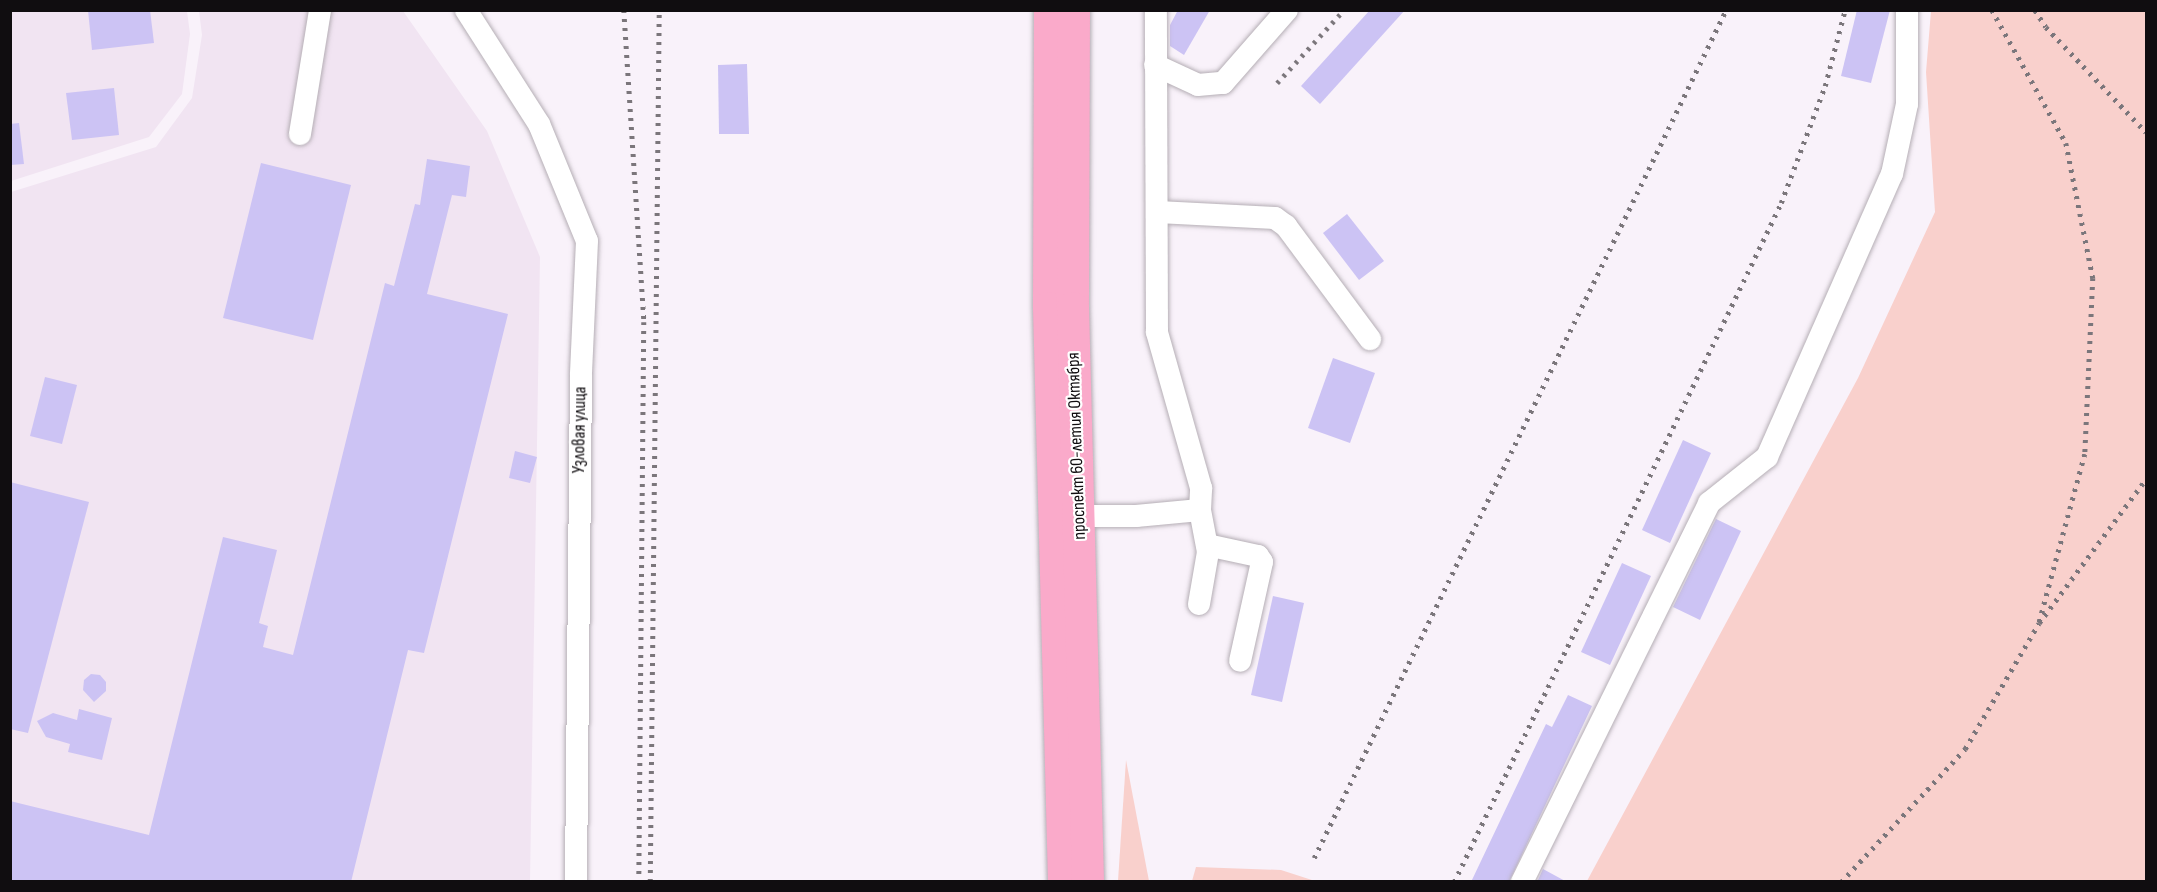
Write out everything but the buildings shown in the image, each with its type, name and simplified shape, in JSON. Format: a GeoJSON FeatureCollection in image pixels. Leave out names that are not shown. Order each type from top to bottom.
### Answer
{"type":"FeatureCollection","features":[{"type":"Feature","properties":{"kind":"highway","name":"проспект 60-летия Октября"},"geometry":{"type":"LineString","coordinates":[[1050,10],[1049,308],[1068,516],[1088,882]]}},
{"type":"Feature","properties":{"kind":"highway","name":"проспект 60-летия Октября"},"geometry":{"type":"LineString","coordinates":[[1064,882],[1073,308],[1074,10]]}},
{"type":"Feature","properties":{"kind":"street"},"geometry":{"type":"LineString","coordinates":[[300,134],[320,10]]}},
{"type":"Feature","properties":{"kind":"street","name":"Узловая улица"},"geometry":{"type":"LineString","coordinates":[[466,10],[539,124],[587,241],[581,375],[576,882]]}},
{"type":"Feature","properties":{"kind":"street"},"geometry":{"type":"LineString","coordinates":[[1156,10],[1157,332],[1201,488],[1200,510],[1207,545],[1207,570],[1199,604]]}},
{"type":"Feature","properties":{"kind":"street"},"geometry":{"type":"LineString","coordinates":[[1155,65],[1198,85],[1223,83],[1287,10]]}},
{"type":"Feature","properties":{"kind":"street"},"geometry":{"type":"LineString","coordinates":[[1522,882],[1709,503],[1767,457],[1892,174],[1907,104],[1906,10]]}},
{"type":"Feature","properties":{"kind":"street"},"geometry":{"type":"LineString","coordinates":[[1158,212],[1275,218],[1286,226],[1370,339]]}},
{"type":"Feature","properties":{"kind":"street"},"geometry":{"type":"LineString","coordinates":[[1068,516],[1200,510]]}},
{"type":"Feature","properties":{"kind":"street"},"geometry":{"type":"LineString","coordinates":[[1207,545],[1258,556],[1262,562],[1240,661]]}},
{"type":"Feature","properties":{"kind":"shaded area"},"geometry":{"type":"Polygon","coordinates":[[[11,11],[187,11],[190,34],[182,94],[149,137],[11,181],[11,11]]]}},
{"type":"Feature","properties":{"kind":"shaded area"},"geometry":{"type":"Polygon","coordinates":[[[199,11],[403,11],[487,131],[540,257],[530,881],[11,882],[11,192],[156,147],[192,98],[202,35],[199,11]]]}},
{"type":"Feature","properties":{"kind":"shaded area"},"geometry":{"type":"Polygon","coordinates":[[[1931,11],[2146,11],[2146,881],[1587,881],[1858,378],[1935,212],[1926,72],[1931,11]]]}},
{"type":"Feature","properties":{"kind":"shaded area"},"geometry":{"type":"Polygon","coordinates":[[[1126,760],[1149,881],[1118,881],[1126,760]]]}},
{"type":"Feature","properties":{"kind":"shaded area"},"geometry":{"type":"Polygon","coordinates":[[[1196,867],[1281,870],[1315,881],[1192,881],[1196,867]]]}},
{"type":"Feature","properties":{"kind":"railway"},"geometry":{"type":"LineString","coordinates":[[624,10],[644,322],[639,882]]}},
{"type":"Feature","properties":{"kind":"railway"},"geometry":{"type":"LineString","coordinates":[[650,882],[659,10]]}},
{"type":"Feature","properties":{"kind":"railway"},"geometry":{"type":"LineString","coordinates":[[1277,83],[1344,10]]}},
{"type":"Feature","properties":{"kind":"railway"},"geometry":{"type":"LineString","coordinates":[[1314,858],[1726,10]]}},
{"type":"Feature","properties":{"kind":"railway"},"geometry":{"type":"LineString","coordinates":[[1454,882],[1781,203],[1825,86],[1845,10]]}},
{"type":"Feature","properties":{"kind":"railway"},"geometry":{"type":"LineString","coordinates":[[1992,10],[2066,143],[2093,278],[2085,454],[2039,623]]}},
{"type":"Feature","properties":{"kind":"railway"},"geometry":{"type":"LineString","coordinates":[[2035,10],[2046,27],[2146,132]]}},
{"type":"Feature","properties":{"kind":"railway"},"geometry":{"type":"LineString","coordinates":[[1841,882],[1965,749],[2039,623],[2146,479]]}}]}
